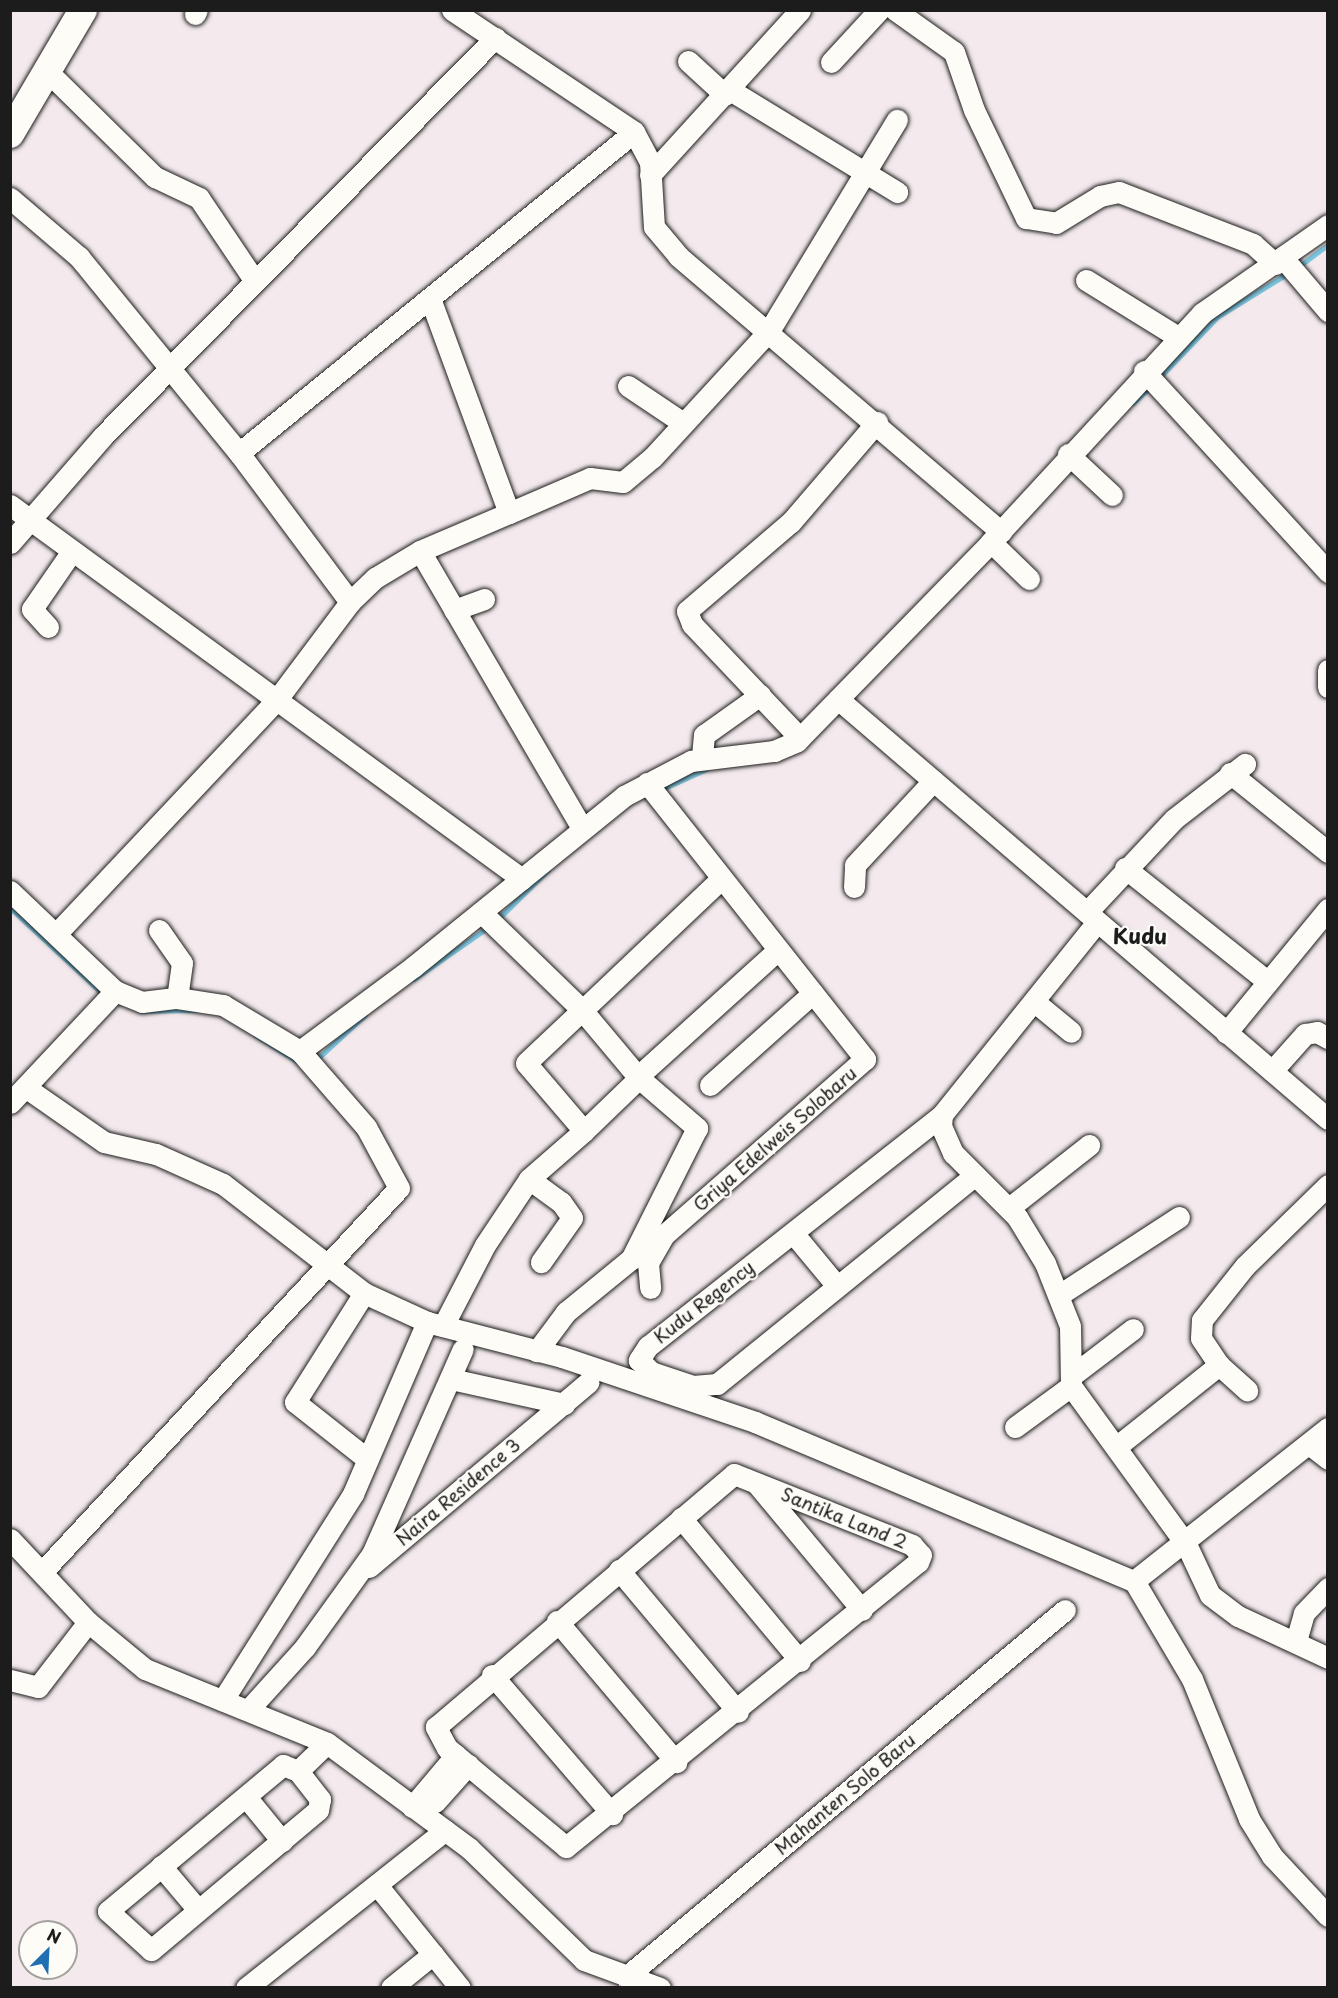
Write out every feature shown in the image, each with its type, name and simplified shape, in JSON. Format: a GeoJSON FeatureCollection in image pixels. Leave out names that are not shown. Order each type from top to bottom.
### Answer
{"type":"FeatureCollection","features":[{"type":"Feature","properties":{"kind":"main road"},"geometry":{"type":"LineString","coordinates":[[11,131],[83,10]]}},
{"type":"Feature","properties":{"kind":"street"},"geometry":{"type":"LineString","coordinates":[[452,10],[634,132],[648,154],[651,216],[660,236],[877,422],[997,542],[1029,579]]}},
{"type":"Feature","properties":{"kind":"street"},"geometry":{"type":"LineString","coordinates":[[650,175],[800,10]]}},
{"type":"Feature","properties":{"kind":"street"},"geometry":{"type":"LineString","coordinates":[[831,62],[879,10]]}},
{"type":"Feature","properties":{"kind":"street"},"geometry":{"type":"LineString","coordinates":[[896,10],[954,52],[974,110],[1026,218],[1056,224],[1101,196],[1119,192],[1253,244],[1286,265],[1328,310]]}},
{"type":"Feature","properties":{"kind":"street"},"geometry":{"type":"LineString","coordinates":[[10,543],[170,367],[495,38]]}},
{"type":"Feature","properties":{"kind":"street"},"geometry":{"type":"LineString","coordinates":[[688,61],[727,92],[897,192]]}},
{"type":"Feature","properties":{"kind":"street"},"geometry":{"type":"LineString","coordinates":[[48,72],[155,177],[199,198],[254,280]]}},
{"type":"Feature","properties":{"kind":"street"},"geometry":{"type":"LineString","coordinates":[[56,934],[275,702],[350,602],[375,578],[420,551],[590,478],[623,482],[769,331],[897,120]]}},
{"type":"Feature","properties":{"kind":"street"},"geometry":{"type":"LineString","coordinates":[[238,453],[634,132]]}},
{"type":"Feature","properties":{"kind":"street"},"geometry":{"type":"LineString","coordinates":[[10,198],[56,232],[170,367],[350,602]]}},
{"type":"Feature","properties":{"kind":"street"},"geometry":{"type":"LineString","coordinates":[[310,1059],[488,920],[522,879],[581,827],[702,757],[774,751],[800,738],[843,703],[1152,379],[1178,337],[1202,313],[1286,265],[1328,225]]}},
{"type":"Feature","properties":{"kind":"street"},"geometry":{"type":"LineString","coordinates":[[1086,280],[1178,337]]}},
{"type":"Feature","properties":{"kind":"street"},"geometry":{"type":"LineString","coordinates":[[430,298],[509,513]]}},
{"type":"Feature","properties":{"kind":"street"},"geometry":{"type":"LineString","coordinates":[[1152,379],[1328,572]]}},
{"type":"Feature","properties":{"kind":"street"},"geometry":{"type":"LineString","coordinates":[[627,386],[682,423]]}},
{"type":"Feature","properties":{"kind":"street"},"geometry":{"type":"LineString","coordinates":[[800,738],[692,624],[688,607],[791,522],[877,422]]}},
{"type":"Feature","properties":{"kind":"street"},"geometry":{"type":"LineString","coordinates":[[1075,461],[1112,495]]}},
{"type":"Feature","properties":{"kind":"street"},"geometry":{"type":"LineString","coordinates":[[10,505],[275,702],[522,879]]}},
{"type":"Feature","properties":{"kind":"street"},"geometry":{"type":"LineString","coordinates":[[48,627],[32,609],[72,551]]}},
{"type":"Feature","properties":{"kind":"street"},"geometry":{"type":"LineString","coordinates":[[420,551],[581,827]]}},
{"type":"Feature","properties":{"kind":"street"},"geometry":{"type":"LineString","coordinates":[[454,610],[484,598]]}},
{"type":"Feature","properties":{"kind":"street"},"geometry":{"type":"LineString","coordinates":[[1328,670],[1328,687]]}},
{"type":"Feature","properties":{"kind":"street"},"geometry":{"type":"LineString","coordinates":[[702,757],[704,735],[760,694]]}},
{"type":"Feature","properties":{"kind":"street"},"geometry":{"type":"LineString","coordinates":[[843,703],[1328,1119]]}},
{"type":"Feature","properties":{"kind":"street","name":"Kudu Regency"},"geometry":{"type":"LineString","coordinates":[[975,1175],[709,1388],[643,1366],[639,1360],[648,1346],[942,1115],[1036,1003],[1125,868],[1237,769],[1328,852]]}},
{"type":"Feature","properties":{"kind":"street"},"geometry":{"type":"LineString","coordinates":[[855,887],[855,865],[933,781]]}},
{"type":"Feature","properties":{"kind":"street","name":"Griya Edelweis Solobaru"},"geometry":{"type":"LineString","coordinates":[[650,789],[865,1059],[664,1235],[648,1263],[651,1288]]}},
{"type":"Feature","properties":{"kind":"street"},"geometry":{"type":"LineString","coordinates":[[1125,868],[1267,981]]}},
{"type":"Feature","properties":{"kind":"street"},"geometry":{"type":"LineString","coordinates":[[584,1131],[526,1063],[722,879]]}},
{"type":"Feature","properties":{"kind":"street"},"geometry":{"type":"LineString","coordinates":[[10,891],[56,934],[111,996],[142,1002],[177,998],[223,1005],[310,1059],[366,1127],[400,1185],[329,1268],[42,1572]]}},
{"type":"Feature","properties":{"kind":"street"},"geometry":{"type":"LineString","coordinates":[[1226,1033],[1328,909]]}},
{"type":"Feature","properties":{"kind":"street"},"geometry":{"type":"LineString","coordinates":[[488,920],[585,1007],[642,1074],[693,1120],[697,1131],[631,1259],[566,1312],[537,1350]]}},
{"type":"Feature","properties":{"kind":"street"},"geometry":{"type":"LineString","coordinates":[[159,930],[182,963],[177,998]]}},
{"type":"Feature","properties":{"kind":"street"},"geometry":{"type":"LineString","coordinates":[[223,1700],[353,1494],[366,1458],[435,1324],[529,1179],[584,1131],[642,1074],[778,950]]}},
{"type":"Feature","properties":{"kind":"street"},"geometry":{"type":"LineString","coordinates":[[710,1085],[813,993]]}},
{"type":"Feature","properties":{"kind":"street"},"geometry":{"type":"LineString","coordinates":[[10,1104],[111,996]]}},
{"type":"Feature","properties":{"kind":"street"},"geometry":{"type":"LineString","coordinates":[[1036,1003],[1071,1032]]}},
{"type":"Feature","properties":{"kind":"street"},"geometry":{"type":"LineString","coordinates":[[1272,1071],[1305,1034],[1317,1032],[1328,1038]]}},
{"type":"Feature","properties":{"kind":"street"},"geometry":{"type":"LineString","coordinates":[[25,1087],[104,1142],[156,1154],[223,1184],[364,1293],[435,1324],[537,1350],[755,1422],[1134,1581],[1192,1679],[1249,1819],[1272,1856],[1328,1916]]}},
{"type":"Feature","properties":{"kind":"street"},"geometry":{"type":"LineString","coordinates":[[942,1115],[945,1138],[975,1175],[1009,1208],[1059,1295],[1073,1380],[1116,1447],[1186,1544],[1200,1579],[1221,1607],[1328,1658]]}},
{"type":"Feature","properties":{"kind":"street"},"geometry":{"type":"LineString","coordinates":[[1009,1208],[1089,1145]]}},
{"type":"Feature","properties":{"kind":"street"},"geometry":{"type":"LineString","coordinates":[[529,1179],[561,1202],[573,1218],[541,1262]]}},
{"type":"Feature","properties":{"kind":"street"},"geometry":{"type":"LineString","coordinates":[[1247,1390],[1219,1365],[1201,1338],[1202,1320],[1245,1266],[1328,1185]]}},
{"type":"Feature","properties":{"kind":"street"},"geometry":{"type":"LineString","coordinates":[[1059,1295],[1179,1217]]}},
{"type":"Feature","properties":{"kind":"street"},"geometry":{"type":"LineString","coordinates":[[793,1233],[837,1287]]}},
{"type":"Feature","properties":{"kind":"street"},"geometry":{"type":"LineString","coordinates":[[364,1293],[295,1402],[366,1458]]}},
{"type":"Feature","properties":{"kind":"street"},"geometry":{"type":"LineString","coordinates":[[1015,1427],[1133,1329]]}},
{"type":"Feature","properties":{"kind":"street","name":"Naira Residence 3"},"geometry":{"type":"LineString","coordinates":[[249,1709],[305,1647],[353,1581],[393,1513],[463,1349]]}},
{"type":"Feature","properties":{"kind":"street"},"geometry":{"type":"LineString","coordinates":[[1116,1447],[1219,1365]]}},
{"type":"Feature","properties":{"kind":"street"},"geometry":{"type":"LineString","coordinates":[[451,1379],[564,1404]]}},
{"type":"Feature","properties":{"kind":"street","name":"Naira Residence 3"},"geometry":{"type":"LineString","coordinates":[[353,1581],[589,1382]]}},
{"type":"Feature","properties":{"kind":"street"},"geometry":{"type":"LineString","coordinates":[[1134,1581],[1186,1544],[1328,1428]]}},
{"type":"Feature","properties":{"kind":"street"},"geometry":{"type":"LineString","coordinates":[[1309,1444],[1328,1460]]}},
{"type":"Feature","properties":{"kind":"street","name":"Santika Land 2"},"geometry":{"type":"LineString","coordinates":[[734,1474],[918,1550],[914,1568],[568,1849],[440,1741],[436,1727],[492,1676],[681,1518],[734,1474]]}},
{"type":"Feature","properties":{"kind":"street","name":"Santika Land 2"},"geometry":{"type":"LineString","coordinates":[[755,1482],[862,1610]]}},
{"type":"Feature","properties":{"kind":"street"},"geometry":{"type":"LineString","coordinates":[[681,1518],[800,1661]]}},
{"type":"Feature","properties":{"kind":"street"},"geometry":{"type":"LineString","coordinates":[[10,1539],[88,1622],[152,1673],[249,1709],[327,1743],[445,1830],[513,1887],[571,1950],[626,1977],[660,1988]]}},
{"type":"Feature","properties":{"kind":"street"},"geometry":{"type":"LineString","coordinates":[[619,1570],[738,1712]]}},
{"type":"Feature","properties":{"kind":"street"},"geometry":{"type":"LineString","coordinates":[[1296,1641],[1304,1613],[1328,1588]]}},
{"type":"Feature","properties":{"kind":"street","name":"Mahanten Solo Baru"},"geometry":{"type":"LineString","coordinates":[[626,1977],[1065,1610]]}},
{"type":"Feature","properties":{"kind":"street"},"geometry":{"type":"LineString","coordinates":[[557,1621],[676,1762]]}},
{"type":"Feature","properties":{"kind":"street"},"geometry":{"type":"LineString","coordinates":[[10,1680],[38,1687],[88,1622]]}},
{"type":"Feature","properties":{"kind":"street"},"geometry":{"type":"LineString","coordinates":[[492,1676],[612,1814]]}},
{"type":"Feature","properties":{"kind":"street"},"geometry":{"type":"LineString","coordinates":[[298,1771],[327,1743]]}},
{"type":"Feature","properties":{"kind":"street"},"geometry":{"type":"LineString","coordinates":[[418,1810],[462,1760]]}},
{"type":"Feature","properties":{"kind":"street"},"geometry":{"type":"LineString","coordinates":[[283,1765],[298,1771],[321,1806],[151,1950],[108,1911],[283,1765]]}},
{"type":"Feature","properties":{"kind":"street"},"geometry":{"type":"LineString","coordinates":[[246,1797],[282,1841]]}},
{"type":"Feature","properties":{"kind":"street"},"geometry":{"type":"LineString","coordinates":[[246,1988],[445,1830]]}},
{"type":"Feature","properties":{"kind":"street"},"geometry":{"type":"LineString","coordinates":[[161,1866],[198,1910]]}},
{"type":"Feature","properties":{"kind":"street"},"geometry":{"type":"LineString","coordinates":[[377,1885],[460,1988]]}},
{"type":"Feature","properties":{"kind":"street"},"geometry":{"type":"LineString","coordinates":[[391,1988],[433,1954]]}},
{"type":"Feature","properties":{"kind":"waterway"},"geometry":{"type":"LineString","coordinates":[[1298,267],[1328,244]]}},
{"type":"Feature","properties":{"kind":"waterway"},"geometry":{"type":"LineString","coordinates":[[1159,378],[1217,317],[1290,272]]}},
{"type":"Feature","properties":{"kind":"waterway"},"geometry":{"type":"LineString","coordinates":[[1133,403],[1152,385]]}},
{"type":"Feature","properties":{"kind":"waterway"},"geometry":{"type":"LineString","coordinates":[[660,790],[706,769]]}},
{"type":"Feature","properties":{"kind":"waterway"},"geometry":{"type":"LineString","coordinates":[[497,920],[548,870]]}},
{"type":"Feature","properties":{"kind":"waterway"},"geometry":{"type":"LineString","coordinates":[[10,908],[104,995]]}},
{"type":"Feature","properties":{"kind":"waterway"},"geometry":{"type":"LineString","coordinates":[[414,979],[490,926]]}},
{"type":"Feature","properties":{"kind":"waterway"},"geometry":{"type":"LineString","coordinates":[[140,1011],[196,1010]]}},
{"type":"Feature","properties":{"kind":"waterway"},"geometry":{"type":"LineString","coordinates":[[315,1061],[365,1015]]}},
{"type":"Feature","properties":{"kind":"waterway"},"geometry":{"type":"LineString","coordinates":[[255,1035],[300,1063]]}},
{"type":"Feature","properties":{"kind":"district","name":"Kudu"},"geometry":{"type":"Point","coordinates":[1140,935]}}]}
